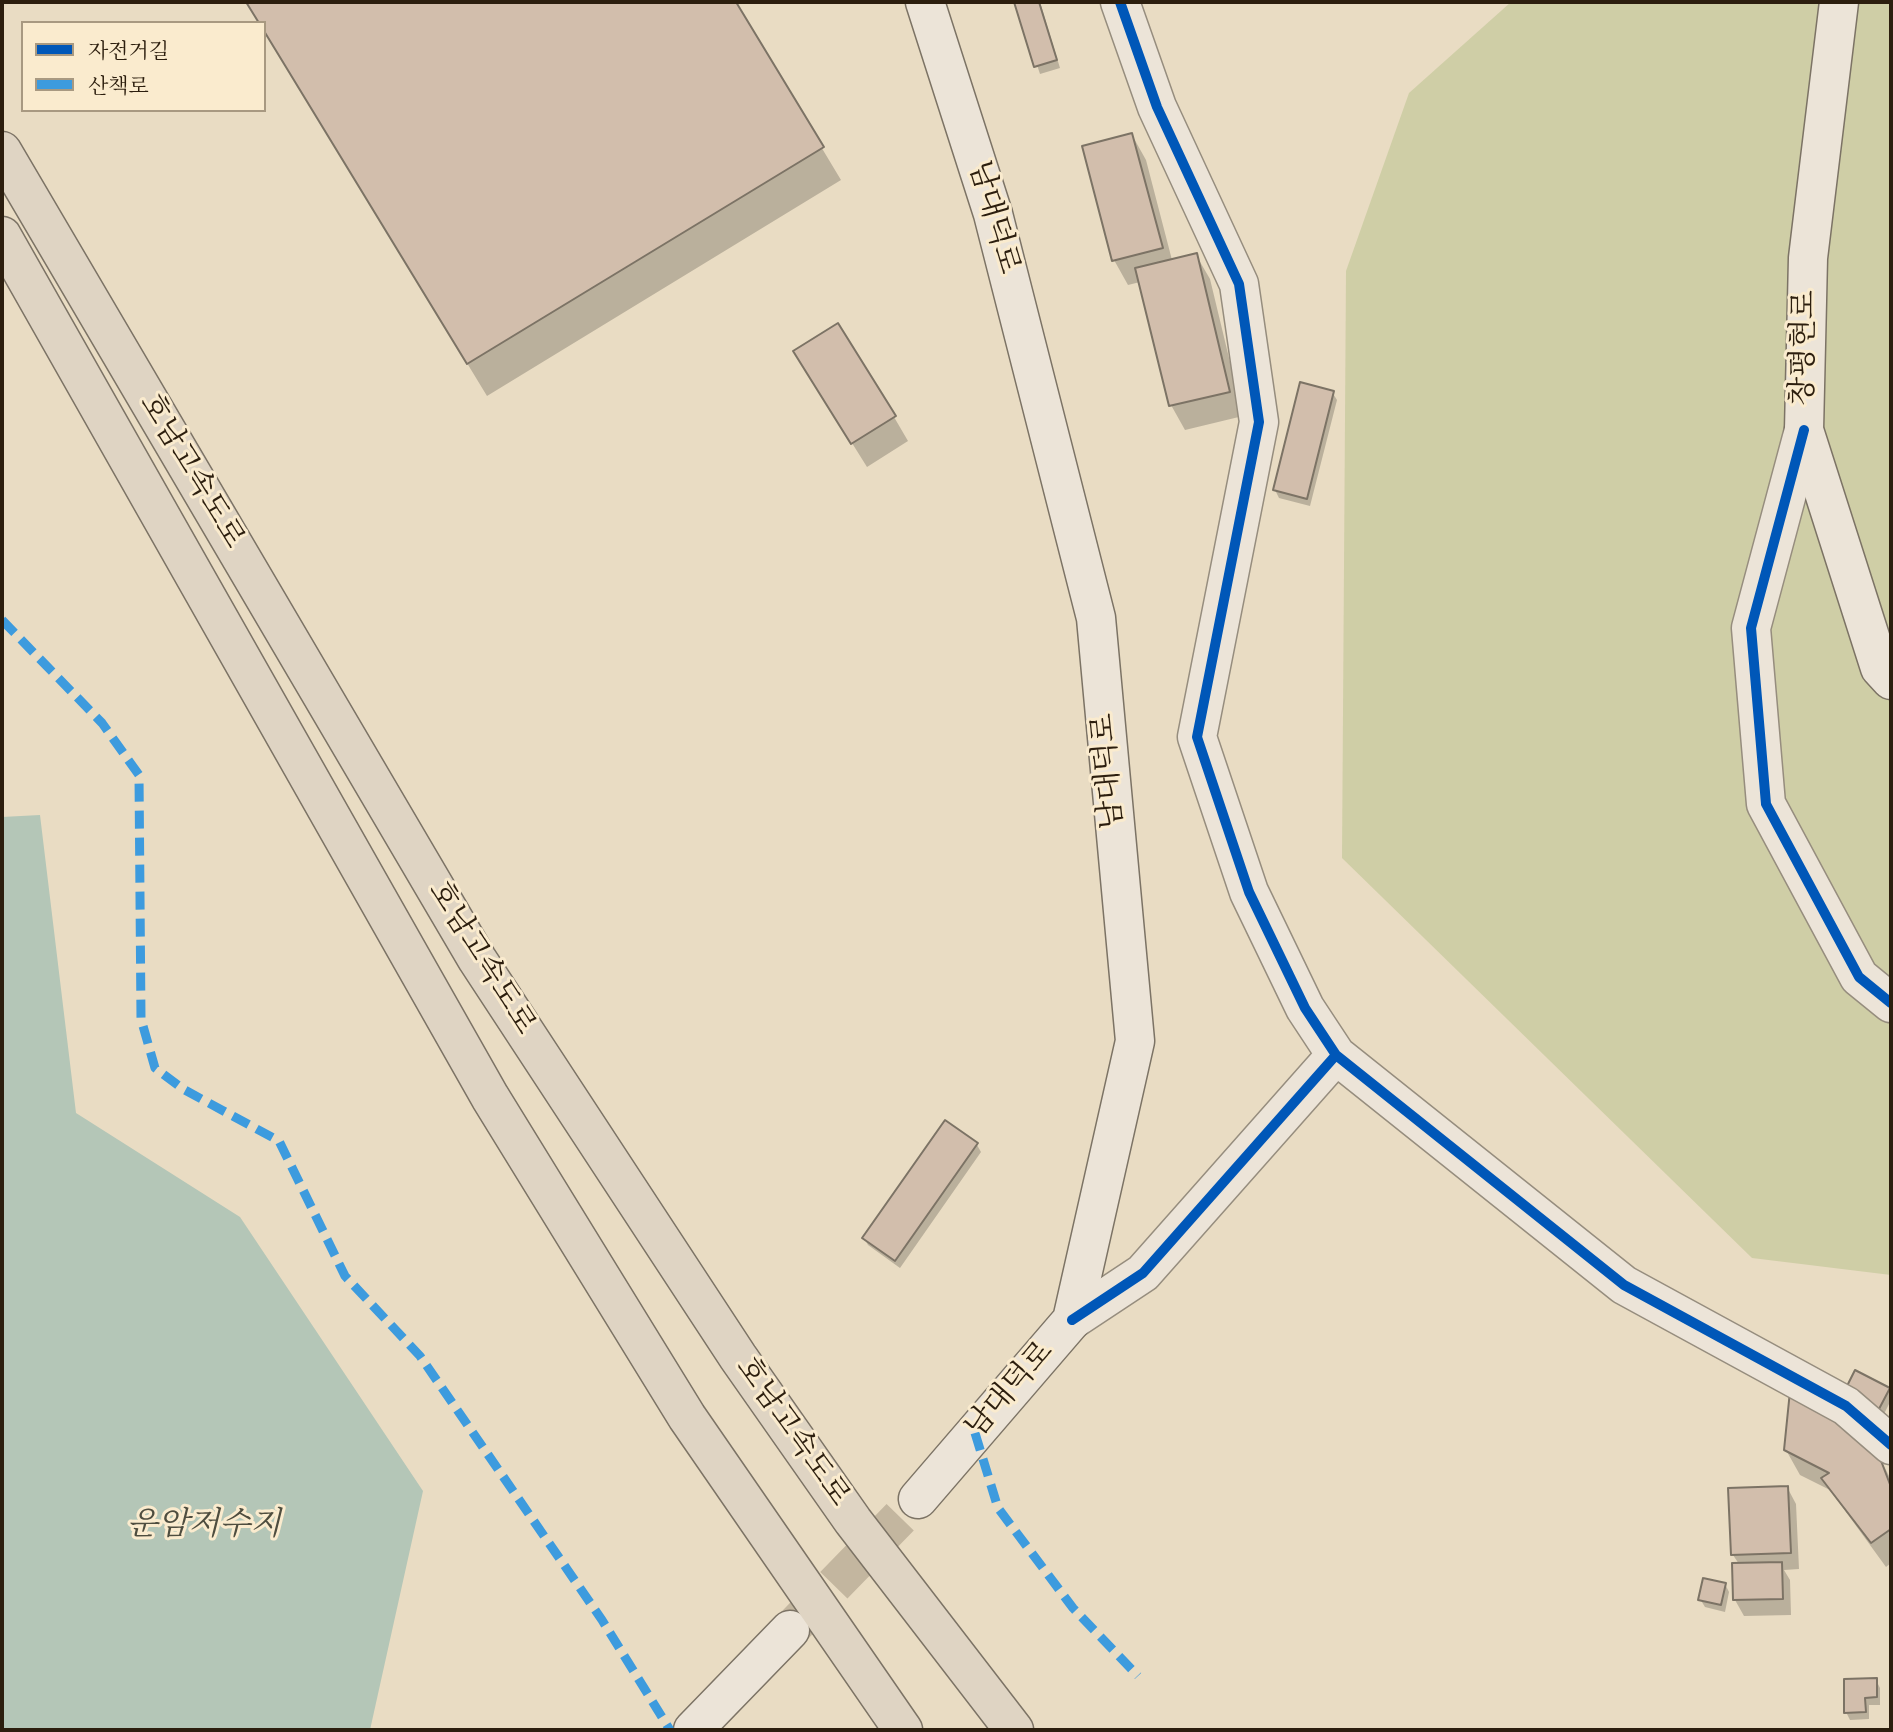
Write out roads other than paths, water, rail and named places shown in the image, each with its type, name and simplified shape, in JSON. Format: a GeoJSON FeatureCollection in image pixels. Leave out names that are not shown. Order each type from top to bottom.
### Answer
{"type":"FeatureCollection","features":[{"type":"Feature","properties":{"kind":"highway","name":"호남고속도로"},"geometry":{"type":"LineString","coordinates":[[2,151],[477,959],[738,1357],[853,1521],[1014,1730]]}},
{"type":"Feature","properties":{"kind":"highway","name":"호남고속도로"},"geometry":{"type":"LineString","coordinates":[[2,236],[498,1109],[687,1417],[903,1730]]}},
{"type":"Feature","properties":{"kind":"highway"},"geometry":{"type":"LineString","coordinates":[[2,260],[81,376]]}},
{"type":"Feature","properties":{"kind":"street","name":"남대덕로"},"geometry":{"type":"LineString","coordinates":[[918,1499],[1072,1320],[1135,1041],[1096,618],[993,214],[925,2]]}},
{"type":"Feature","properties":{"kind":"street"},"geometry":{"type":"LineString","coordinates":[[1119,2],[1157,107],[1239,284],[1259,422],[1197,737],[1249,892],[1305,1008],[1336,1055],[1624,1285],[1846,1406],[1891,1445]]}},
{"type":"Feature","properties":{"kind":"street","name":"창평현로"},"geometry":{"type":"LineString","coordinates":[[1839,2],[1808,258],[1804,430],[1880,668],[1891,680]]}},
{"type":"Feature","properties":{"kind":"street"},"geometry":{"type":"LineString","coordinates":[[1804,430],[1751,628],[1766,804],[1859,977],[1891,1003]]}},
{"type":"Feature","properties":{"kind":"street"},"geometry":{"type":"LineString","coordinates":[[1072,1320],[1143,1273],[1336,1055]]}},
{"type":"Feature","properties":{"kind":"street"},"geometry":{"type":"LineString","coordinates":[[693,1730],[790,1630]]}},
{"type":"Feature","properties":{"kind":"water","name":"운암저수지"},"geometry":{"type":"Polygon","coordinates":[[[40,815],[76,1113],[240,1217],[423,1491],[370,1730],[2,1730],[2,817],[40,815]]]}},
{"type":"Feature","properties":{"kind":"tunnel"},"geometry":{"type":"LineString","coordinates":[[794,1626],[918,1499]]}}]}
